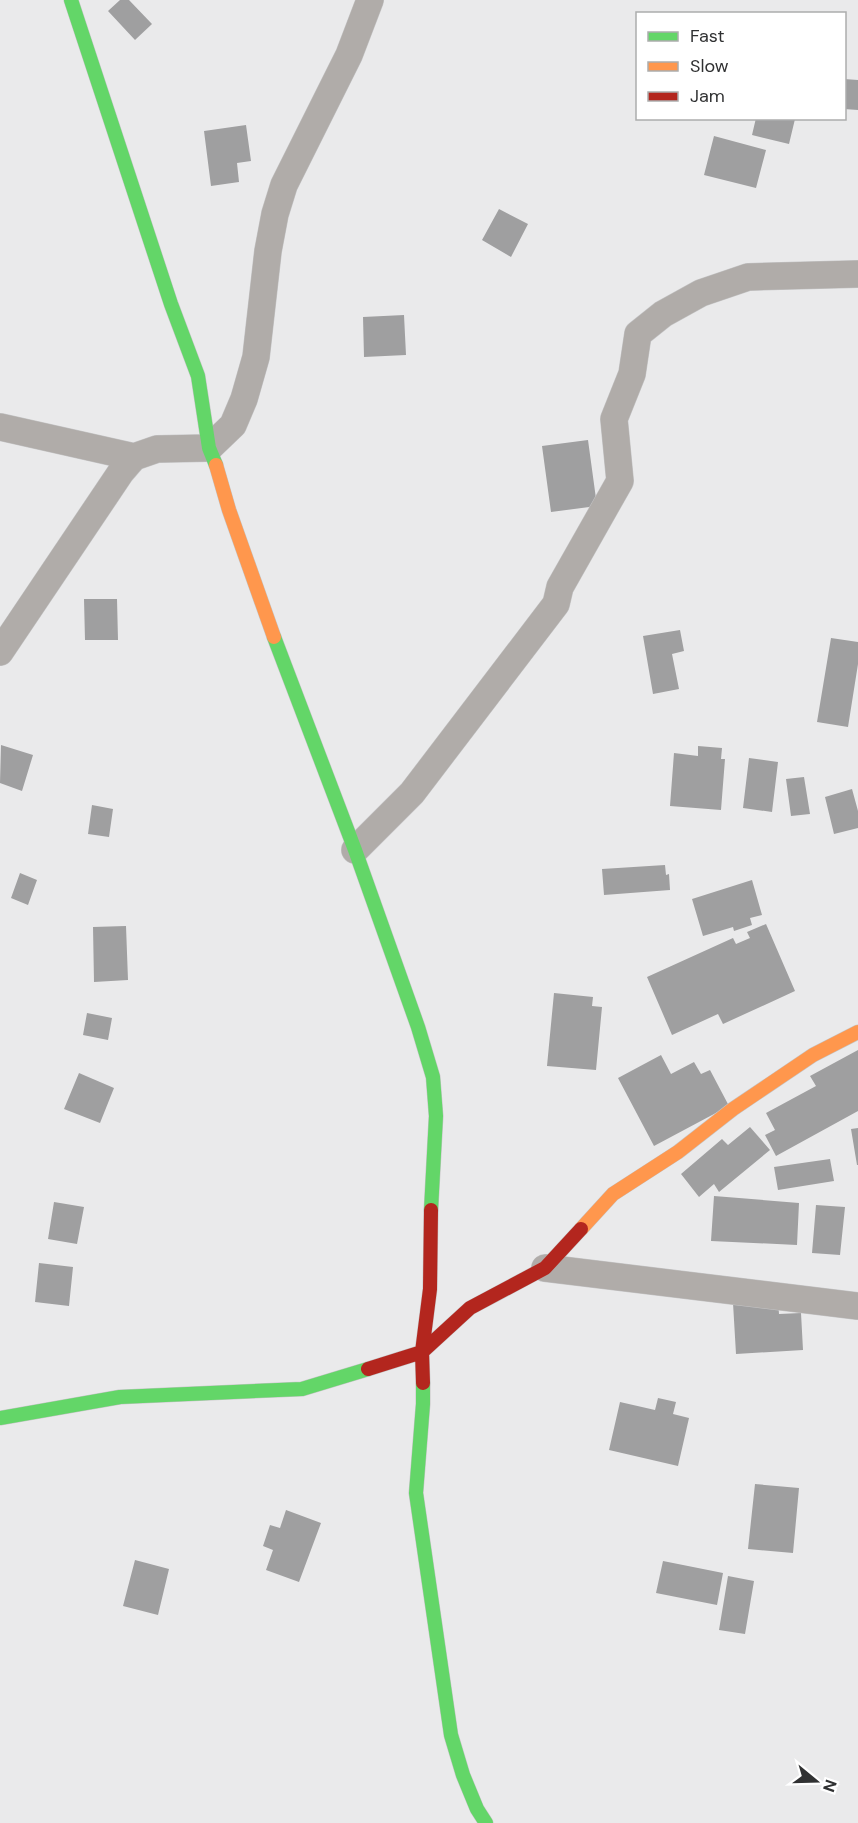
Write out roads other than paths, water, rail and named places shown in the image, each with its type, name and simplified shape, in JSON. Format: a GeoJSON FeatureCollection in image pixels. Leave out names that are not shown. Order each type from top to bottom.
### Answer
{"type":"FeatureCollection","features":[{"type":"Feature","properties":{"kind":"street"},"geometry":{"type":"LineString","coordinates":[[71,0],[171,304],[198,376],[209,448],[220,474],[229,510],[255,586],[355,850],[418,1027],[433,1077],[436,1116],[430,1216],[430,1289],[422,1352],[423,1404],[416,1493],[451,1735],[463,1775],[477,1809],[486,1823]]}},
{"type":"Feature","properties":{"kind":"street"},"geometry":{"type":"LineString","coordinates":[[0,652],[121,472],[134,457],[157,449],[209,448],[233,425],[244,399],[256,357],[268,251],[275,214],[284,185],[349,55],[370,0]]}},
{"type":"Feature","properties":{"kind":"street"},"geometry":{"type":"LineString","coordinates":[[355,850],[412,793],[556,604],[560,587],[620,481],[614,419],[632,374],[638,334],[663,314],[701,293],[748,277],[858,274]]}},
{"type":"Feature","properties":{"kind":"street"},"geometry":{"type":"LineString","coordinates":[[0,427],[134,457]]}},
{"type":"Feature","properties":{"kind":"street"},"geometry":{"type":"LineString","coordinates":[[0,1418],[120,1397],[302,1389],[422,1352],[470,1308],[545,1268],[613,1194],[678,1152],[733,1109],[813,1055],[858,1032]]}},
{"type":"Feature","properties":{"kind":"street"},"geometry":{"type":"LineString","coordinates":[[545,1268],[858,1306]]}}]}
